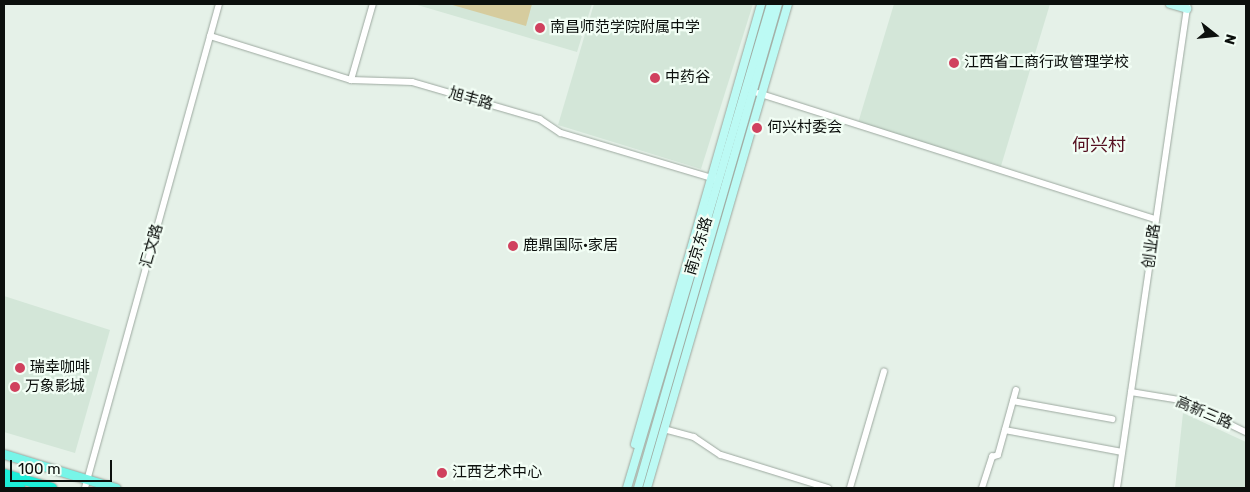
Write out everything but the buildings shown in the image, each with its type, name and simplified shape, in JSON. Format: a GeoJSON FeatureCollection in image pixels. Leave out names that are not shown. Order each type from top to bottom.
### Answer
{"type":"FeatureCollection","features":[{"type":"Feature","properties":{"kind":"highway"},"geometry":{"type":"LineString","coordinates":[[4,474],[52,488]]}},
{"type":"Feature","properties":{"kind":"highway"},"geometry":{"type":"LineString","coordinates":[[4,484],[20,488]]}},
{"type":"Feature","properties":{"kind":"main road"},"geometry":{"type":"LineString","coordinates":[[4,454],[86,484],[116,488]]}},
{"type":"Feature","properties":{"kind":"street","name":"汇文路"},"geometry":{"type":"LineString","coordinates":[[86,484],[219,4]]}},
{"type":"Feature","properties":{"kind":"street"},"geometry":{"type":"LineString","coordinates":[[351,80],[373,4]]}},
{"type":"Feature","properties":{"kind":"street"},"geometry":{"type":"LineString","coordinates":[[622,488],[761,4]]}},
{"type":"Feature","properties":{"kind":"street","name":"南京东路"},"geometry":{"type":"LineString","coordinates":[[627,488],[771,4]]}},
{"type":"Feature","properties":{"kind":"street","name":"南京东路"},"geometry":{"type":"LineString","coordinates":[[638,488],[728,183],[757,93],[778,4]]}},
{"type":"Feature","properties":{"kind":"street"},"geometry":{"type":"LineString","coordinates":[[646,488],[757,93],[788,4]]}},
{"type":"Feature","properties":{"kind":"street"},"geometry":{"type":"LineString","coordinates":[[1170,4],[1188,6]]}},
{"type":"Feature","properties":{"kind":"street","name":"创业路"},"geometry":{"type":"LineString","coordinates":[[1117,488],[1155,219],[1188,6]]}},
{"type":"Feature","properties":{"kind":"street","name":"旭丰路"},"geometry":{"type":"LineString","coordinates":[[210,36],[351,80],[412,82],[540,119],[561,133],[728,183]]}},
{"type":"Feature","properties":{"kind":"street"},"geometry":{"type":"LineString","coordinates":[[757,93],[1155,219]]}},
{"type":"Feature","properties":{"kind":"street"},"geometry":{"type":"LineString","coordinates":[[850,488],[884,372]]}},
{"type":"Feature","properties":{"kind":"street"},"geometry":{"type":"LineString","coordinates":[[984,488],[992,457],[998,455],[1016,390]]}},
{"type":"Feature","properties":{"kind":"street","name":"高新三路"},"geometry":{"type":"LineString","coordinates":[[1132,392],[1180,400],[1246,432]]}},
{"type":"Feature","properties":{"kind":"street"},"geometry":{"type":"LineString","coordinates":[[1013,401],[1112,419]]}},
{"type":"Feature","properties":{"kind":"street"},"geometry":{"type":"LineString","coordinates":[[664,428],[694,437],[721,455],[828,488]]}},
{"type":"Feature","properties":{"kind":"street"},"geometry":{"type":"LineString","coordinates":[[1005,430],[1122,452]]}},
{"type":"Feature","properties":{"kind":"shaded area","name":"南昌师范学院附属中学"},"geometry":{"type":"Polygon","coordinates":[[[414,4],[592,4],[577,52],[414,4]]]}},
{"type":"Feature","properties":{"kind":"shaded area"},"geometry":{"type":"Polygon","coordinates":[[[449,4],[532,4],[526,26],[449,4]]]}},
{"type":"Feature","properties":{"kind":"shaded area","name":"中药谷"},"geometry":{"type":"Polygon","coordinates":[[[594,4],[753,4],[701,169],[558,125],[594,4]]]}},
{"type":"Feature","properties":{"kind":"shaded area","name":"江西省工商行政管理学校"},"geometry":{"type":"Polygon","coordinates":[[[894,4],[1050,4],[1001,166],[858,123],[894,4]]]}},
{"type":"Feature","properties":{"kind":"shaded area"},"geometry":{"type":"Polygon","coordinates":[[[4,296],[110,330],[75,453],[4,432],[4,296]]]}},
{"type":"Feature","properties":{"kind":"shaded area"},"geometry":{"type":"Polygon","coordinates":[[[1183,413],[1246,442],[1246,488],[1175,488],[1183,413]]]}},
{"type":"Feature","properties":{"kind":"place","name":"南昌师范学院附属中学"},"geometry":{"type":"Point","coordinates":[540,28]}},
{"type":"Feature","properties":{"kind":"place","name":"江西省工商行政管理学校"},"geometry":{"type":"Point","coordinates":[954,63]}},
{"type":"Feature","properties":{"kind":"place","name":"中药谷"},"geometry":{"type":"Point","coordinates":[655,78]}},
{"type":"Feature","properties":{"kind":"place","name":"何兴村委会"},"geometry":{"type":"Point","coordinates":[757,128]}},
{"type":"Feature","properties":{"kind":"place","name":"鹿鼎国际·家居"},"geometry":{"type":"Point","coordinates":[513,246]}},
{"type":"Feature","properties":{"kind":"place","name":"瑞幸咖啡"},"geometry":{"type":"Point","coordinates":[20,368]}},
{"type":"Feature","properties":{"kind":"place","name":"万象影城"},"geometry":{"type":"Point","coordinates":[15,387]}},
{"type":"Feature","properties":{"kind":"place","name":"江西艺术中心"},"geometry":{"type":"Point","coordinates":[442,473]}},
{"type":"Feature","properties":{"kind":"district","name":"何兴村"},"geometry":{"type":"Point","coordinates":[1099,145]}}]}
